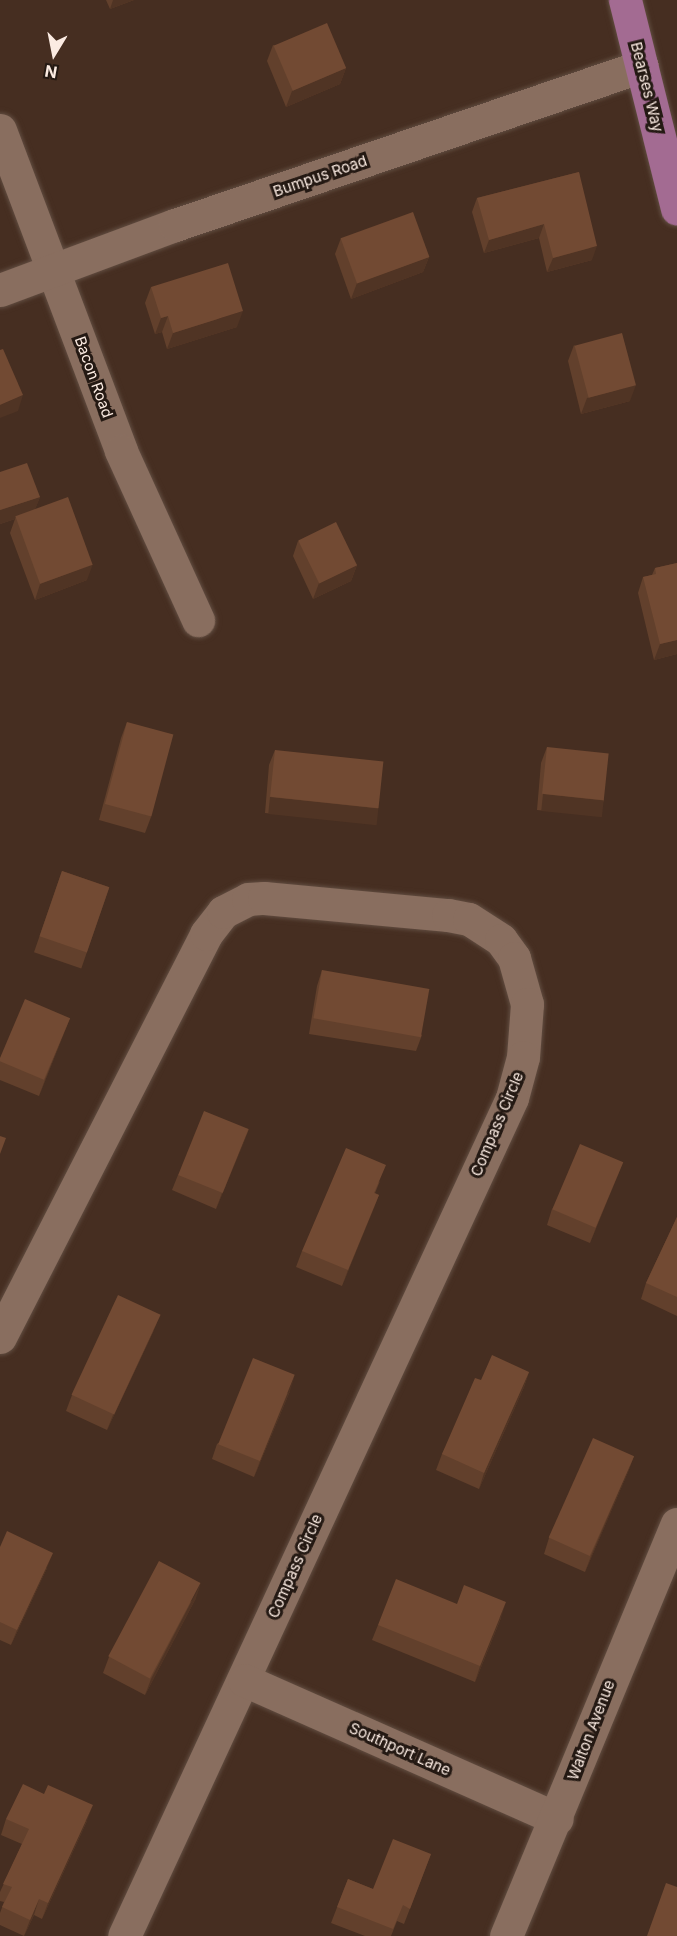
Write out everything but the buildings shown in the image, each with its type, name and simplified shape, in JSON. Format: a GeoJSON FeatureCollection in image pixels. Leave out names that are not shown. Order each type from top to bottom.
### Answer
{"type":"FeatureCollection","features":[{"type":"Feature","properties":{"kind":"main road","name":"Bearses Way"},"geometry":{"type":"LineString","coordinates":[[625,0],[677,209]]}},
{"type":"Feature","properties":{"kind":"street","name":"Bumpus Road"},"geometry":{"type":"LineString","coordinates":[[0,290],[186,221],[642,66]]}},
{"type":"Feature","properties":{"kind":"street","name":"Bacon Road"},"geometry":{"type":"LineString","coordinates":[[0,130],[55,270],[121,452],[198,620]]}},
{"type":"Feature","properties":{"kind":"street","name":"Compass Circle"},"geometry":{"type":"LineString","coordinates":[[0,1337],[206,934],[223,912],[248,899],[264,898],[448,915],[469,919],[501,940],[514,958],[527,1004],[519,1078],[244,1680],[124,1936]]}},
{"type":"Feature","properties":{"kind":"street","name":"Walton Avenue"},"geometry":{"type":"LineString","coordinates":[[506,1936],[557,1820],[611,1677],[677,1524]]}},
{"type":"Feature","properties":{"kind":"street","name":"Southport Lane"},"geometry":{"type":"LineString","coordinates":[[244,1680],[557,1820]]}}]}
